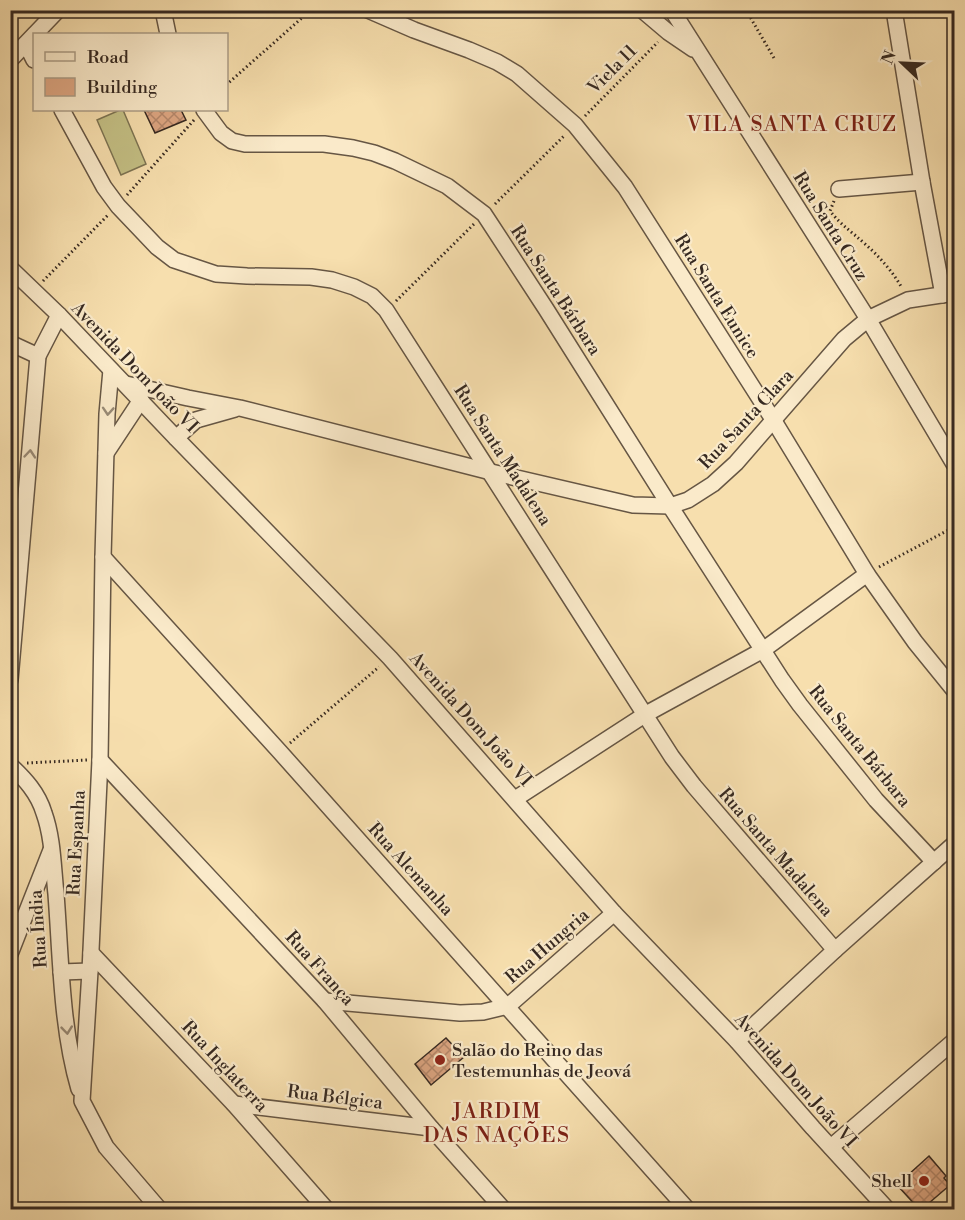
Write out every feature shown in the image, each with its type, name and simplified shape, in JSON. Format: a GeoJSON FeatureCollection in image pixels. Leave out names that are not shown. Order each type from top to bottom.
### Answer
{"type":"FeatureCollection","features":[{"type":"Feature","properties":{"kind":"street"},"geometry":{"type":"LineString","coordinates":[[37,33],[58,10]]}},
{"type":"Feature","properties":{"kind":"street"},"geometry":{"type":"LineString","coordinates":[[163,10],[168,33]]}},
{"type":"Feature","properties":{"kind":"street","name":"Rua Santa Eunice"},"geometry":{"type":"LineString","coordinates":[[368,10],[497,62],[517,74],[575,125],[626,187],[867,573],[915,642],[954,690]]}},
{"type":"Feature","properties":{"kind":"street"},"geometry":{"type":"LineString","coordinates":[[642,10],[668,32],[699,53]]}},
{"type":"Feature","properties":{"kind":"street","name":"Rua Santa Cruz"},"geometry":{"type":"LineString","coordinates":[[672,10],[868,319],[954,464]]}},
{"type":"Feature","properties":{"kind":"street"},"geometry":{"type":"LineString","coordinates":[[894,10],[922,182],[949,294]]}},
{"type":"Feature","properties":{"kind":"street"},"geometry":{"type":"LineString","coordinates":[[10,60],[32,38]]}},
{"type":"Feature","properties":{"kind":"street","name":"Rua Santa Madalena"},"geometry":{"type":"LineString","coordinates":[[63,111],[104,187],[118,206],[157,247],[174,260],[216,274],[332,279],[372,296],[386,310],[672,756],[694,786],[835,950]]}},
{"type":"Feature","properties":{"kind":"street","name":"Rua Santa Bárbara"},"geometry":{"type":"LineString","coordinates":[[205,111],[220,133],[232,141],[245,144],[324,144],[374,153],[447,186],[484,214],[800,705],[876,800],[934,862]]}},
{"type":"Feature","properties":{"kind":"street"},"geometry":{"type":"LineString","coordinates":[[839,189],[922,182]]}},
{"type":"Feature","properties":{"kind":"street","name":"Avenida Dom João VI"},"geometry":{"type":"LineString","coordinates":[[10,268],[59,315],[390,658],[614,913],[736,1041],[887,1209]]}},
{"type":"Feature","properties":{"kind":"street","name":"Rua Santa Clara"},"geometry":{"type":"LineString","coordinates":[[126,384],[240,408],[491,472],[633,505],[670,506],[688,500],[713,484],[736,463],[844,339],[868,319],[908,300],[949,294]]}},
{"type":"Feature","properties":{"kind":"street"},"geometry":{"type":"LineString","coordinates":[[10,680],[38,356],[59,315]]}},
{"type":"Feature","properties":{"kind":"street"},"geometry":{"type":"LineString","coordinates":[[10,343],[38,356]]}},
{"type":"Feature","properties":{"kind":"street","name":"Rua Espanha"},"geometry":{"type":"LineString","coordinates":[[82,1101],[100,760],[107,414],[111,370]]}},
{"type":"Feature","properties":{"kind":"street"},"geometry":{"type":"LineString","coordinates":[[181,397],[196,420]]}},
{"type":"Feature","properties":{"kind":"street"},"geometry":{"type":"LineString","coordinates":[[106,453],[141,400]]}},
{"type":"Feature","properties":{"kind":"street","name":"Rua Santa Clara"},"geometry":{"type":"LineString","coordinates":[[176,438],[196,420],[240,408]]}},
{"type":"Feature","properties":{"kind":"street","name":"Rua Alemanha"},"geometry":{"type":"LineString","coordinates":[[103,557],[688,1209]]}},
{"type":"Feature","properties":{"kind":"street"},"geometry":{"type":"LineString","coordinates":[[515,799],[646,714],[763,650],[867,573]]}},
{"type":"Feature","properties":{"kind":"street","name":"Rua França"},"geometry":{"type":"LineString","coordinates":[[100,760],[325,1001],[431,1128],[504,1209]]}},
{"type":"Feature","properties":{"kind":"street","name":"Rua Índia"},"geometry":{"type":"LineString","coordinates":[[16,764],[36,793],[45,813],[52,847],[69,1047],[82,1101]]}},
{"type":"Feature","properties":{"kind":"street"},"geometry":{"type":"LineString","coordinates":[[736,1041],[954,844]]}},
{"type":"Feature","properties":{"kind":"street"},"geometry":{"type":"LineString","coordinates":[[10,954],[52,847]]}},
{"type":"Feature","properties":{"kind":"street","name":"Rua Hungria"},"geometry":{"type":"LineString","coordinates":[[325,1001],[460,1013],[483,1012],[508,1006],[614,913]]}},
{"type":"Feature","properties":{"kind":"street","name":"Rua Inglaterra"},"geometry":{"type":"LineString","coordinates":[[91,952],[234,1104],[327,1209]]}},
{"type":"Feature","properties":{"kind":"street"},"geometry":{"type":"LineString","coordinates":[[61,972],[90,971]]}},
{"type":"Feature","properties":{"kind":"street"},"geometry":{"type":"LineString","coordinates":[[831,1148],[954,1041]]}},
{"type":"Feature","properties":{"kind":"street"},"geometry":{"type":"LineString","coordinates":[[82,1101],[105,1147],[160,1209]]}},
{"type":"Feature","properties":{"kind":"street","name":"Rua Bélgica"},"geometry":{"type":"LineString","coordinates":[[234,1104],[431,1128]]}},
{"type":"Feature","properties":{"kind":"path"},"geometry":{"type":"LineString","coordinates":[[228,83],[311,10]]}},
{"type":"Feature","properties":{"kind":"path"},"geometry":{"type":"LineString","coordinates":[[746,10],[774,58]]}},
{"type":"Feature","properties":{"kind":"path","name":"Viela 11"},"geometry":{"type":"LineString","coordinates":[[575,125],[668,32]]}},
{"type":"Feature","properties":{"kind":"path"},"geometry":{"type":"LineString","coordinates":[[839,189],[831,211],[840,224],[866,244],[882,261],[897,279],[908,300]]}},
{"type":"Feature","properties":{"kind":"path"},"geometry":{"type":"LineString","coordinates":[[867,573],[954,527]]}},
{"type":"Feature","properties":{"kind":"path"},"geometry":{"type":"LineString","coordinates":[[280,752],[390,658]]}},
{"type":"Feature","properties":{"kind":"path"},"geometry":{"type":"LineString","coordinates":[[16,764],[100,760]]}},
{"type":"Feature","properties":{"kind":"shaded area"},"geometry":{"type":"Polygon","coordinates":[[[118,111],[123,111],[146,164],[121,175],[97,120],[118,111]]]}},
{"type":"Feature","properties":{"kind":"building"},"geometry":{"type":"Polygon","coordinates":[[[144,111],[182,111],[186,120],[155,133],[144,111]]]}},
{"type":"Feature","properties":{"kind":"building","name":"Salão do Reino das Testemunhas de Jeová"},"geometry":{"type":"Polygon","coordinates":[[[446,1038],[464,1057],[431,1085],[415,1064],[446,1038]]]}},
{"type":"Feature","properties":{"kind":"building","name":"Shell"},"geometry":{"type":"Polygon","coordinates":[[[929,1156],[946,1176],[944,1178],[950,1185],[922,1209],[919,1209],[897,1185],[929,1156]]]}},
{"type":"Feature","properties":{"kind":"place","name":"Salão do Reino das Testemunhas de Jeová"},"geometry":{"type":"Point","coordinates":[440,1060]}},
{"type":"Feature","properties":{"kind":"place","name":"Shell"},"geometry":{"type":"Point","coordinates":[924,1181]}},
{"type":"Feature","properties":{"kind":"district","name":"VILA SANTA CRUZ"},"geometry":{"type":"Point","coordinates":[792,124]}},
{"type":"Feature","properties":{"kind":"district","name":"JARDIM DAS NAÇÕES"},"geometry":{"type":"Point","coordinates":[497,1123]}}]}
